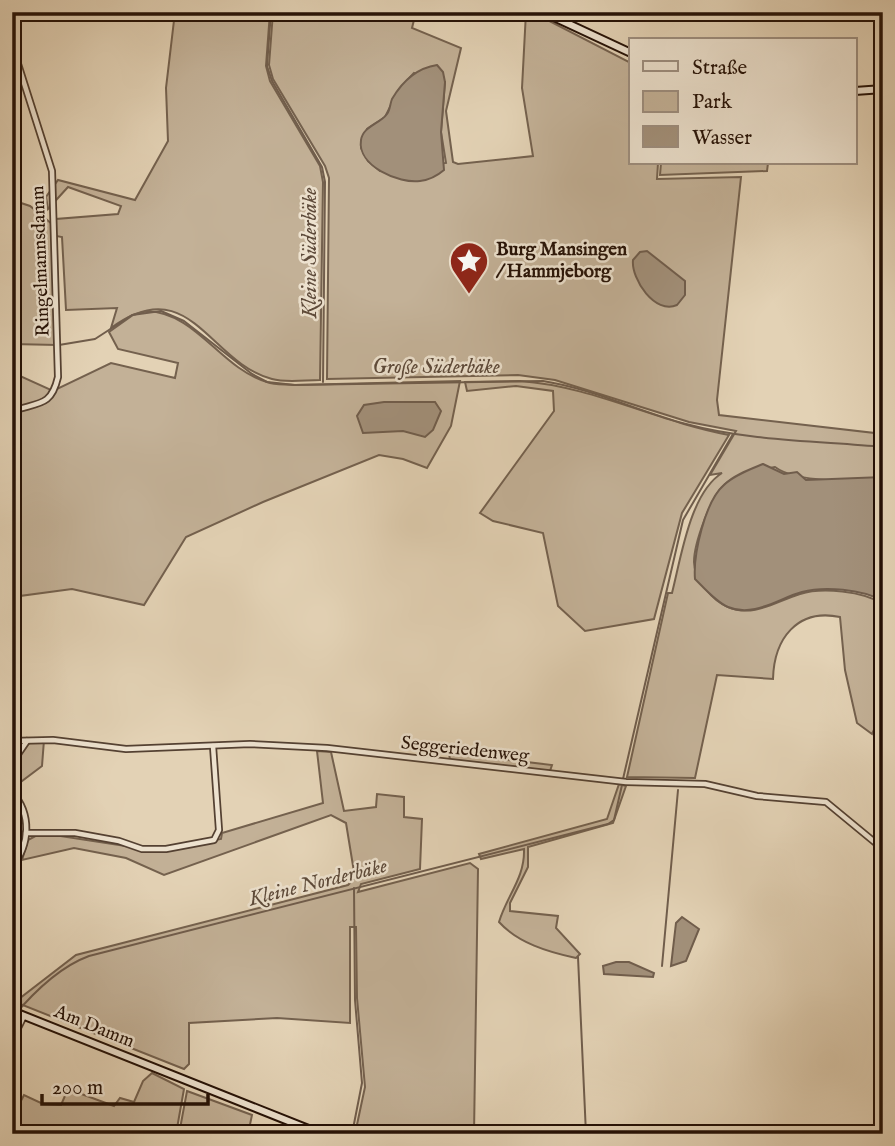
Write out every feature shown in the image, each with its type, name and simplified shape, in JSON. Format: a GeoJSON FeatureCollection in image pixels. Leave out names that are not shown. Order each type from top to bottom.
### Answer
{"type":"FeatureCollection","features":[{"type":"Feature","properties":{"kind":"main road"},"geometry":{"type":"LineString","coordinates":[[543,12],[629,52]]}},
{"type":"Feature","properties":{"kind":"main road"},"geometry":{"type":"LineString","coordinates":[[856,91],[883,89]]}},
{"type":"Feature","properties":{"kind":"main road","name":"Am Damm"},"geometry":{"type":"LineString","coordinates":[[12,1011],[321,1134]]}},
{"type":"Feature","properties":{"kind":"street","name":"Ringelmannsdamm"},"geometry":{"type":"LineString","coordinates":[[12,45],[52,171],[58,356],[58,377],[54,395],[48,400],[12,411]]}},
{"type":"Feature","properties":{"kind":"street","name":"Seggeriedenweg"},"geometry":{"type":"LineString","coordinates":[[12,741],[53,740],[126,749],[213,746],[327,748],[623,782],[705,784],[757,796],[826,802],[883,849]]}},
{"type":"Feature","properties":{"kind":"street"},"geometry":{"type":"LineString","coordinates":[[12,763],[27,741]]}},
{"type":"Feature","properties":{"kind":"street"},"geometry":{"type":"LineString","coordinates":[[26,833],[75,833],[119,841],[142,849],[166,849],[214,840],[219,830],[213,746]]}},
{"type":"Feature","properties":{"kind":"street"},"geometry":{"type":"LineString","coordinates":[[12,792],[23,810],[26,833],[19,858],[12,867]]}},
{"type":"Feature","properties":{"kind":"street"},"geometry":{"type":"LineString","coordinates":[[12,1040],[22,1015]]}},
{"type":"Feature","properties":{"kind":"green space"},"geometry":{"type":"Polygon","coordinates":[[[175,12],[270,12],[266,66],[270,81],[320,166],[323,182],[320,380],[277,380],[250,370],[180,314],[161,309],[138,313],[111,328],[117,308],[66,310],[62,237],[56,236],[56,219],[118,214],[121,206],[68,187],[48,209],[46,197],[58,180],[135,200],[168,141],[166,88],[175,12]]]}},
{"type":"Feature","properties":{"kind":"green space"},"geometry":{"type":"Polygon","coordinates":[[[273,12],[416,12],[412,28],[461,48],[446,111],[453,162],[458,164],[533,156],[522,88],[526,12],[532,12],[629,62],[629,164],[658,164],[657,179],[741,177],[717,400],[719,415],[883,434],[883,477],[858,480],[812,479],[775,467],[737,477],[725,484],[714,498],[697,544],[695,569],[711,595],[722,604],[738,610],[756,610],[800,594],[819,591],[854,593],[883,604],[883,711],[872,734],[857,723],[845,670],[840,617],[812,617],[800,622],[783,639],[774,664],[773,679],[717,675],[695,778],[627,777],[668,593],[672,593],[688,527],[702,495],[722,473],[710,475],[736,431],[689,422],[555,380],[518,375],[327,379],[329,178],[325,166],[273,79],[269,65],[273,12]],[[414,73],[399,89],[385,117],[367,129],[361,148],[368,161],[380,171],[446,163],[441,132],[445,82],[414,73]]]}},
{"type":"Feature","properties":{"kind":"green space"},"geometry":{"type":"Polygon","coordinates":[[[661,164],[768,164],[767,171],[660,175],[661,164]]]}},
{"type":"Feature","properties":{"kind":"green space"},"geometry":{"type":"Polygon","coordinates":[[[12,200],[30,206],[52,224],[57,345],[12,344],[12,200]]]}},
{"type":"Feature","properties":{"kind":"green space"},"geometry":{"type":"Polygon","coordinates":[[[147,311],[165,314],[180,321],[235,365],[270,383],[294,385],[460,381],[451,426],[427,468],[403,459],[379,455],[263,502],[186,537],[144,605],[72,589],[12,597],[12,377],[18,375],[53,391],[111,363],[175,378],[178,363],[118,349],[109,332],[133,315],[147,311]]]}},
{"type":"Feature","properties":{"kind":"green space"},"geometry":{"type":"Polygon","coordinates":[[[520,381],[573,390],[729,435],[682,513],[654,619],[585,631],[558,606],[543,533],[493,521],[480,513],[554,411],[553,391],[516,386],[467,391],[465,382],[520,381]]]}},
{"type":"Feature","properties":{"kind":"green space"},"geometry":{"type":"Polygon","coordinates":[[[44,740],[42,766],[14,787],[12,761],[27,742],[44,740]]]}},
{"type":"Feature","properties":{"kind":"green space"},"geometry":{"type":"Polygon","coordinates":[[[317,751],[331,752],[344,811],[376,807],[377,794],[404,797],[404,817],[422,819],[420,869],[361,884],[358,892],[470,863],[478,869],[474,1134],[355,1134],[365,1087],[357,998],[356,927],[350,927],[350,1023],[277,1018],[189,1023],[189,1064],[184,1069],[15,1002],[76,955],[348,885],[355,878],[346,823],[331,815],[164,875],[126,858],[74,848],[22,860],[28,840],[41,833],[158,851],[221,839],[222,833],[323,803],[317,751]]]}},
{"type":"Feature","properties":{"kind":"green space"},"geometry":{"type":"Polygon","coordinates":[[[449,753],[552,765],[550,771],[450,760],[449,753]]]}},
{"type":"Feature","properties":{"kind":"green space"},"geometry":{"type":"Polygon","coordinates":[[[619,784],[626,786],[613,823],[528,847],[528,867],[510,903],[510,911],[558,916],[556,928],[580,954],[576,958],[555,953],[515,936],[499,922],[519,878],[524,849],[481,859],[479,854],[607,819],[619,784]]]}},
{"type":"Feature","properties":{"kind":"green space"},"geometry":{"type":"Polygon","coordinates":[[[152,1073],[184,1089],[176,1134],[13,1134],[15,1129],[12,1118],[24,1095],[43,1104],[61,1105],[68,1089],[114,1106],[120,1098],[134,1102],[143,1081],[152,1073]]]}},
{"type":"Feature","properties":{"kind":"green space"},"geometry":{"type":"Polygon","coordinates":[[[187,1091],[252,1115],[248,1134],[179,1134],[187,1091]]]}},
{"type":"Feature","properties":{"kind":"water"},"geometry":{"type":"Polygon","coordinates":[[[437,65],[443,72],[445,82],[441,132],[444,170],[427,180],[401,180],[372,165],[362,149],[362,135],[387,114],[392,99],[405,82],[423,69],[437,65]]]}},
{"type":"Feature","properties":{"kind":"water"},"geometry":{"type":"Polygon","coordinates":[[[647,251],[685,281],[685,295],[677,305],[661,305],[640,285],[633,268],[633,260],[640,252],[647,251]]]}},
{"type":"Feature","properties":{"kind":"water"},"geometry":{"type":"Polygon","coordinates":[[[384,402],[435,402],[441,411],[433,430],[425,437],[403,431],[363,433],[357,416],[364,405],[384,402]]]}},
{"type":"Feature","properties":{"kind":"water"},"geometry":{"type":"Polygon","coordinates":[[[763,464],[784,474],[797,472],[806,480],[883,477],[883,601],[854,591],[821,589],[802,592],[757,609],[738,610],[719,602],[695,579],[696,556],[711,503],[724,485],[733,478],[763,464]]]}},
{"type":"Feature","properties":{"kind":"water"},"geometry":{"type":"Polygon","coordinates":[[[682,917],[699,929],[686,961],[671,966],[676,923],[682,917]]]}},
{"type":"Feature","properties":{"kind":"water"},"geometry":{"type":"Polygon","coordinates":[[[629,962],[654,973],[653,977],[604,974],[603,966],[629,962]]]}},
{"type":"Feature","properties":{"kind":"waterway","name":"Kleine Süderbäke"},"geometry":{"type":"LineString","coordinates":[[271,12],[267,66],[272,81],[322,167],[325,182],[323,382]]}},
{"type":"Feature","properties":{"kind":"waterway","name":"Große Süderbäke"},"geometry":{"type":"LineString","coordinates":[[59,345],[95,339],[132,315],[161,311],[184,321],[252,374],[267,382],[295,385],[543,381],[580,389],[668,419],[710,430],[759,437],[883,447]]}},
{"type":"Feature","properties":{"kind":"waterway","name":"Kleine Norderbäke"},"geometry":{"type":"LineString","coordinates":[[623,779],[683,520],[733,434]]}},
{"type":"Feature","properties":{"kind":"waterway","name":"Kleine Norderbäke"},"geometry":{"type":"LineString","coordinates":[[12,1018],[47,982],[67,967],[89,956],[608,824],[614,820],[622,785]]}},
{"type":"Feature","properties":{"kind":"waterway"},"geometry":{"type":"LineString","coordinates":[[662,966],[678,790]]}},
{"type":"Feature","properties":{"kind":"waterway"},"geometry":{"type":"LineString","coordinates":[[352,1134],[362,1083],[355,1000],[354,888]]}},
{"type":"Feature","properties":{"kind":"waterway"},"geometry":{"type":"LineString","coordinates":[[578,957],[586,1134]]}},
{"type":"Feature","properties":{"kind":"place","name":"Burg Mansingen / Hammjeborg"},"geometry":{"type":"Point","coordinates":[469,295]}}]}
